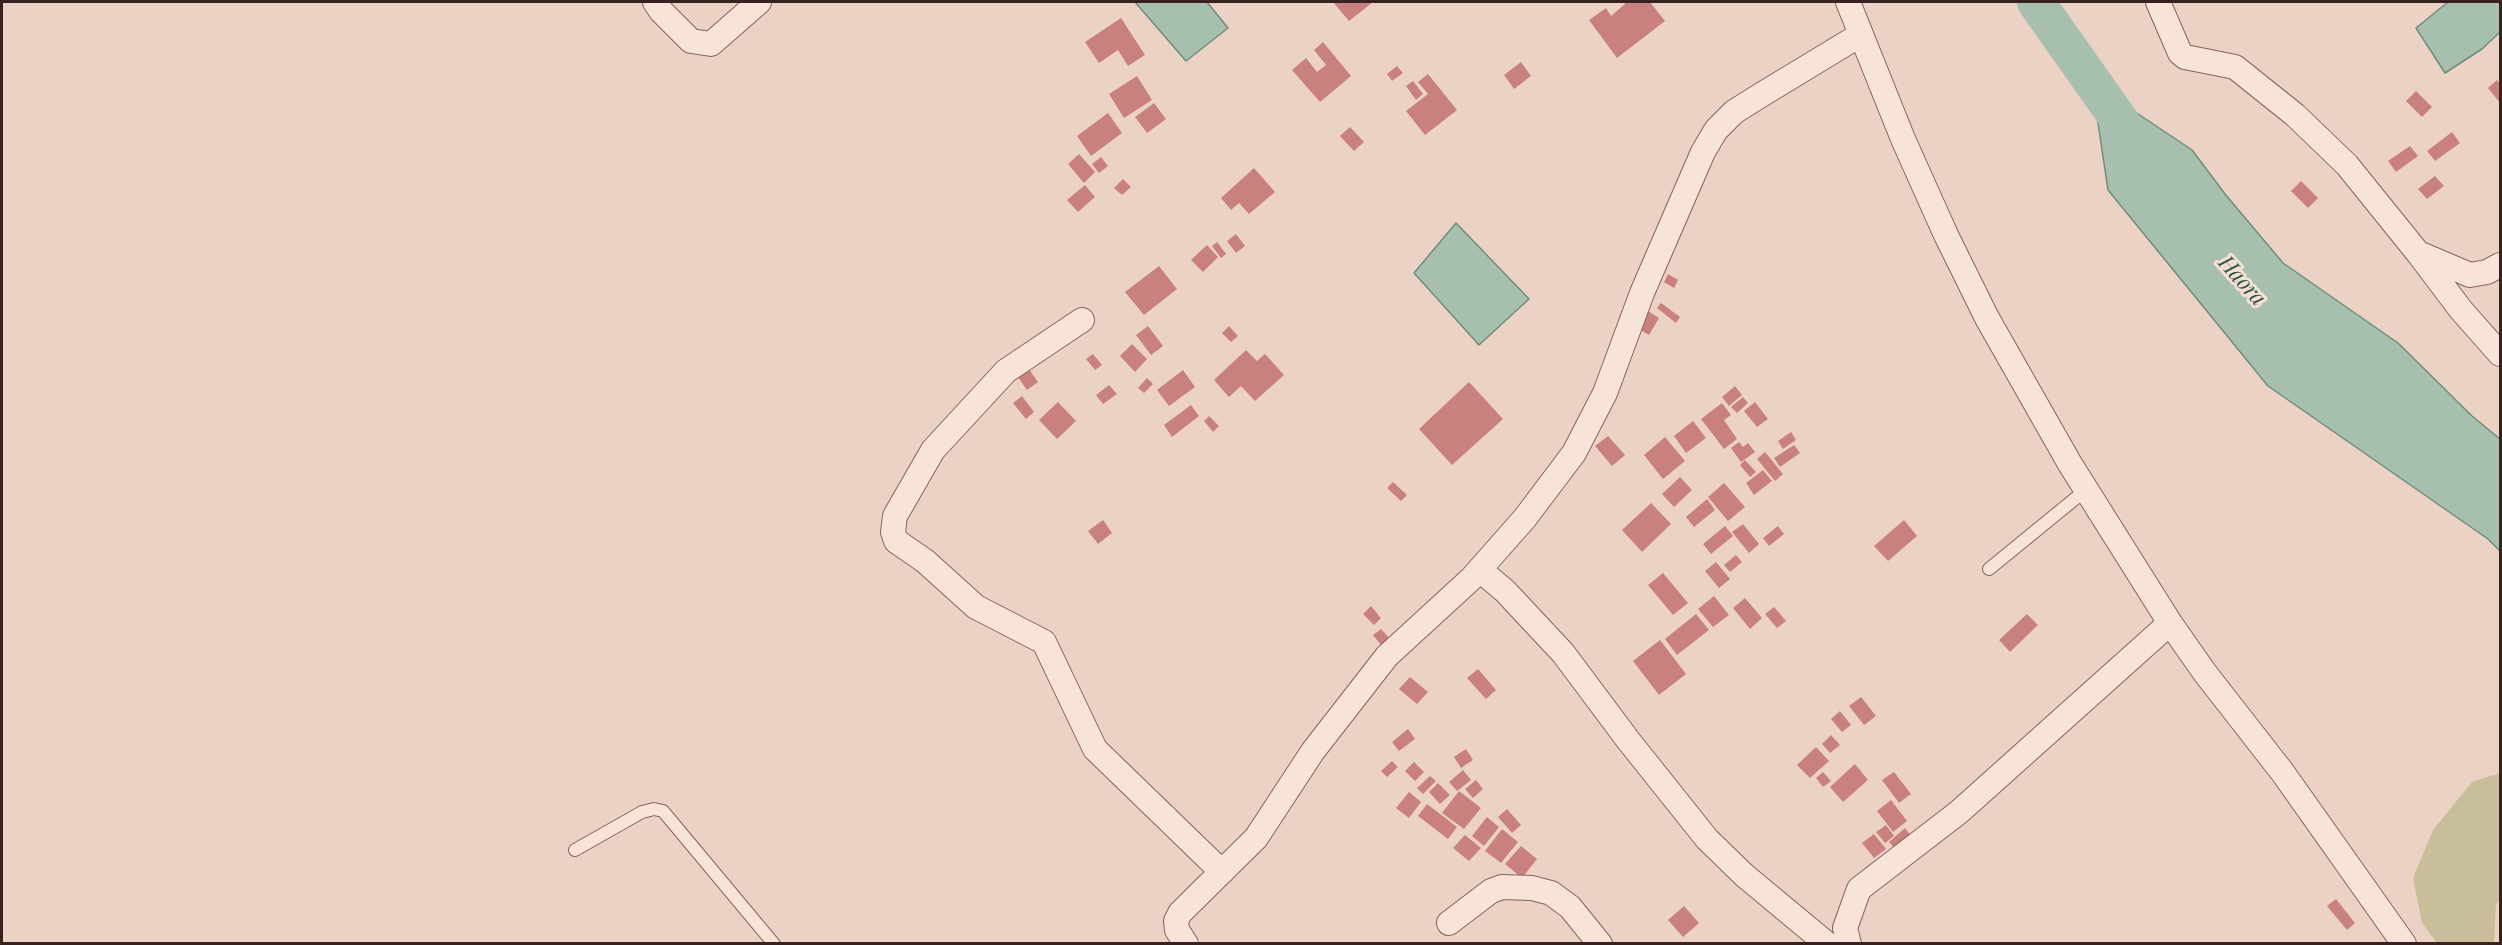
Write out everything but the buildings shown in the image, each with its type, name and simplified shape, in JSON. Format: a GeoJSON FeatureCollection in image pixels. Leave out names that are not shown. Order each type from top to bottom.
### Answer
{"type":"FeatureCollection","features":[{"type":"Feature","properties":{"kind":"street"},"geometry":{"type":"LineString","coordinates":[[655,2],[691,41],[711,44],[759,2]]}},
{"type":"Feature","properties":{"kind":"street"},"geometry":{"type":"LineString","coordinates":[[1848,2],[1903,139],[1946,235],[1987,318],[2087,489],[2170,623],[2205,673],[2283,773],[2404,944]]}},
{"type":"Feature","properties":{"kind":"street"},"geometry":{"type":"LineString","coordinates":[[2158,2],[2180,53],[2185,57],[2235,68],[2295,115],[2347,165],[2461,310],[2500,354]]}},
{"type":"Feature","properties":{"kind":"street"},"geometry":{"type":"LineString","coordinates":[[1186,944],[1177,930],[1176,921],[1180,913],[1256,838],[1313,751],[1387,656],[1408,634],[1436,613],[1480,570],[1525,518],[1579,444],[1605,393],[1642,293],[1703,152],[1716,130],[1734,112],[1752,100],[1860,35]]}},
{"type":"Feature","properties":{"kind":"street"},"geometry":{"type":"LineString","coordinates":[[2418,253],[2470,275],[2487,273],[2500,265]]}},
{"type":"Feature","properties":{"kind":"street"},"geometry":{"type":"LineString","coordinates":[[1082,320],[1006,371],[941,441],[924,463],[895,516],[893,532],[896,541],[925,561],[976,607],[1044,642],[1095,749],[1222,872]]}},
{"type":"Feature","properties":{"kind":"street"},"geometry":{"type":"LineString","coordinates":[[1480,570],[1505,591],[1563,653],[1628,740],[1707,839],[1743,875],[1827,944]]}},
{"type":"Feature","properties":{"kind":"street"},"geometry":{"type":"LineString","coordinates":[[1849,944],[1845,928],[1859,889],[1959,812],[2170,623]]}},
{"type":"Feature","properties":{"kind":"street"},"geometry":{"type":"LineString","coordinates":[[1449,923],[1491,891],[1502,887],[1532,888],[1551,893],[1570,907],[1600,944]]}},
{"type":"Feature","properties":{"kind":"lane"},"geometry":{"type":"LineString","coordinates":[[1989,569],[2087,489]]}},
{"type":"Feature","properties":{"kind":"lane"},"geometry":{"type":"LineString","coordinates":[[575,850],[642,812],[654,809],[663,811],[774,944]]}},
{"type":"Feature","properties":{"kind":"shaded area"},"geometry":{"type":"Polygon","coordinates":[[[2500,773],[2500,900],[2496,904],[2494,943],[2437,943],[2422,923],[2413,878],[2433,830],[2472,782],[2500,773]]]}},
{"type":"Feature","properties":{"kind":"water"},"geometry":{"type":"Polygon","coordinates":[[[1135,2],[1207,2],[1228,28],[1186,61],[1135,2]]]}},
{"type":"Feature","properties":{"kind":"water"},"geometry":{"type":"Polygon","coordinates":[[[2448,2],[2500,2],[2500,32],[2482,49],[2445,73],[2416,28],[2448,2]]]}},
{"type":"Feature","properties":{"kind":"water"},"geometry":{"type":"Polygon","coordinates":[[[2092,83],[2192,150],[2225,194],[2283,263],[2398,343],[2472,416],[2500,439],[2500,551],[2488,539],[2268,386],[2108,190],[2092,83]]]}},
{"type":"Feature","properties":{"kind":"water"},"geometry":{"type":"Polygon","coordinates":[[[1456,223],[1529,299],[1479,345],[1414,273],[1456,223]]]}},
{"type":"Feature","properties":{"kind":"waterway","name":"Haora"},"geometry":{"type":"LineString","coordinates":[[2036,2],[2122,124]]}}]}
